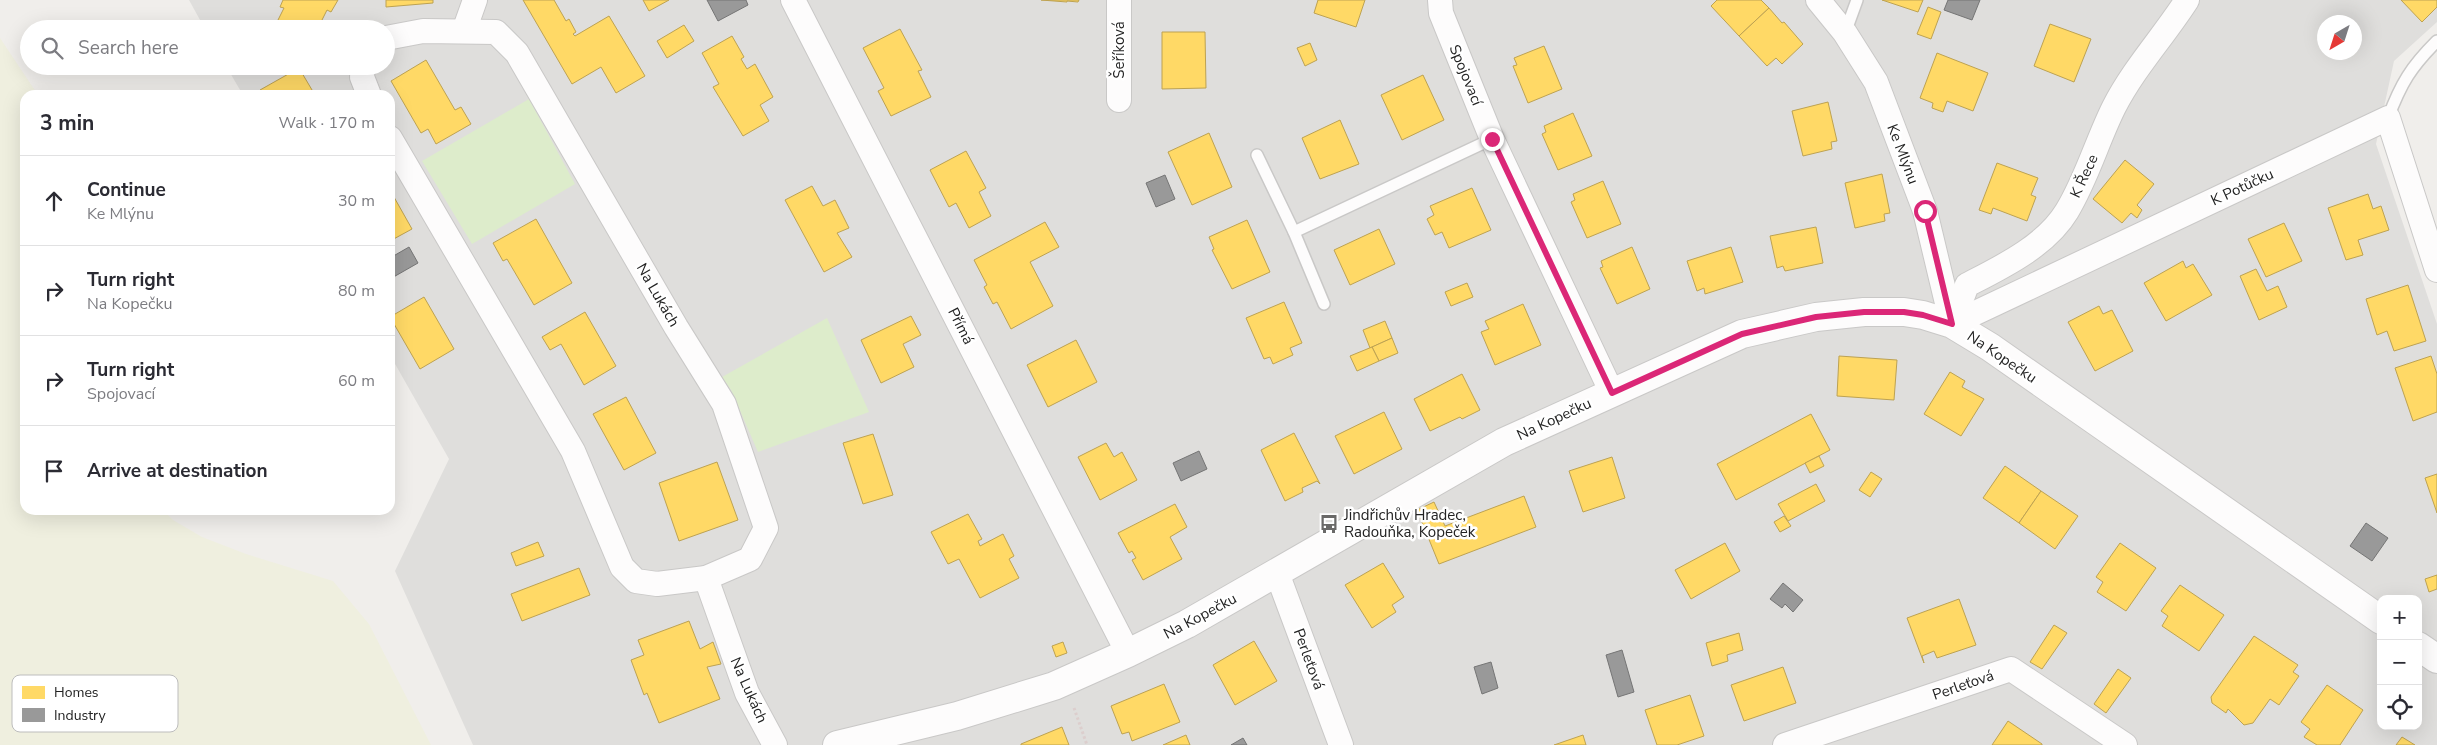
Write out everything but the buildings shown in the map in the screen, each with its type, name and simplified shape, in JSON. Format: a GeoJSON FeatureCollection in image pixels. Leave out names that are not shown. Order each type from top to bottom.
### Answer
{"type":"FeatureCollection","features":[{"type":"Feature","properties":{"kind":"street"},"geometry":{"type":"LineString","coordinates":[[464,31],[475,0]]}},
{"type":"Feature","properties":{"kind":"street","name":"Přímá"},"geometry":{"type":"LineString","coordinates":[[793,0],[1128,653]]}},
{"type":"Feature","properties":{"kind":"street","name":"Šeříková"},"geometry":{"type":"LineString","coordinates":[[1119,0],[1119,100]]}},
{"type":"Feature","properties":{"kind":"street","name":"Spojovací"},"geometry":{"type":"LineString","coordinates":[[1440,0],[1441,13],[1492,139],[1612,393]]}},
{"type":"Feature","properties":{"kind":"street","name":"Ke Mlýnu"},"geometry":{"type":"LineString","coordinates":[[1818,0],[1845,33],[1876,82],[1925,211],[1952,324]]}},
{"type":"Feature","properties":{"kind":"street","name":"K Řece"},"geometry":{"type":"LineString","coordinates":[[1952,324],[1967,285],[1998,269],[2035,244],[2067,212],[2113,108],[2128,82],[2187,0]]}},
{"type":"Feature","properties":{"kind":"street","name":"Na Lukách"},"geometry":{"type":"LineString","coordinates":[[395,36],[422,31],[496,32],[518,53],[676,327],[724,404],[766,528],[750,559],[706,578],[657,584],[636,581],[622,567],[573,451],[395,147]]}},
{"type":"Feature","properties":{"kind":"street"},"geometry":{"type":"LineString","coordinates":[[362,75],[367,90]]}},
{"type":"Feature","properties":{"kind":"street"},"geometry":{"type":"LineString","coordinates":[[2388,118],[2437,270]]}},
{"type":"Feature","properties":{"kind":"street","name":"K Potůčku"},"geometry":{"type":"LineString","coordinates":[[1952,324],[2388,118]]}},
{"type":"Feature","properties":{"kind":"street","name":"Na Kopečku"},"geometry":{"type":"LineString","coordinates":[[837,745],[957,716],[1065,681],[1187,624],[1504,442],[1742,334],[1816,317],[1864,312],[1904,312],[1923,315],[1952,324],[1990,347],[2377,617]]}},
{"type":"Feature","properties":{"kind":"street","name":"Perleťová"},"geometry":{"type":"LineString","coordinates":[[1277,573],[1341,745]]}},
{"type":"Feature","properties":{"kind":"street","name":"Na Lukách"},"geometry":{"type":"LineString","coordinates":[[706,578],[748,693],[775,745]]}},
{"type":"Feature","properties":{"kind":"street"},"geometry":{"type":"LineString","coordinates":[[2422,649],[2437,659]]}},
{"type":"Feature","properties":{"kind":"street","name":"Perleťová"},"geometry":{"type":"LineString","coordinates":[[1785,745],[2011,669],[2125,745]]}},
{"type":"Feature","properties":{"kind":"lane"},"geometry":{"type":"LineString","coordinates":[[1845,33],[1857,0]]}},
{"type":"Feature","properties":{"kind":"lane"},"geometry":{"type":"LineString","coordinates":[[2388,118],[2400,87],[2410,71],[2437,41]]}},
{"type":"Feature","properties":{"kind":"lane"},"geometry":{"type":"LineString","coordinates":[[1294,232],[1492,139]]}},
{"type":"Feature","properties":{"kind":"lane"},"geometry":{"type":"LineString","coordinates":[[1258,155],[1294,232],[1324,304]]}},
{"type":"Feature","properties":{"kind":"path"},"geometry":{"type":"LineString","coordinates":[[1065,681],[1087,745]]}},
{"type":"Feature","properties":{"kind":"shaded area"},"geometry":{"type":"Polygon","coordinates":[[[189,0],[2437,0],[2437,22],[2394,61],[2376,144],[2437,324],[2437,745],[473,745],[395,571],[449,459],[395,364],[395,90],[240,90],[231,75],[395,75],[395,20],[200,20],[189,0]]]}},
{"type":"Feature","properties":{"kind":"green space"},"geometry":{"type":"Polygon","coordinates":[[[0,38],[20,68],[20,75],[25,75],[35,90],[20,90],[20,515],[168,515],[202,537],[246,554],[333,581],[369,624],[431,745],[0,745],[0,38]]]}},
{"type":"Feature","properties":{"kind":"green space"},"geometry":{"type":"Polygon","coordinates":[[[529,99],[575,184],[472,244],[422,161],[529,99]]]}},
{"type":"Feature","properties":{"kind":"green space"},"geometry":{"type":"Polygon","coordinates":[[[827,318],[869,412],[758,452],[731,390],[722,377],[827,318]]]}},
{"type":"Feature","properties":{"kind":"place","name":"Jindřichův Hradec, Radouňka, Kopeček"},"geometry":{"type":"Point","coordinates":[1329,524]}},
{"type":"Feature","properties":{"kind":"route"},"geometry":{"type":"LineString","coordinates":[[1492,139],[1612,393],[1742,334],[1816,317],[1864,312],[1904,312],[1923,315],[1952,324],[1925,211]]}}]}
